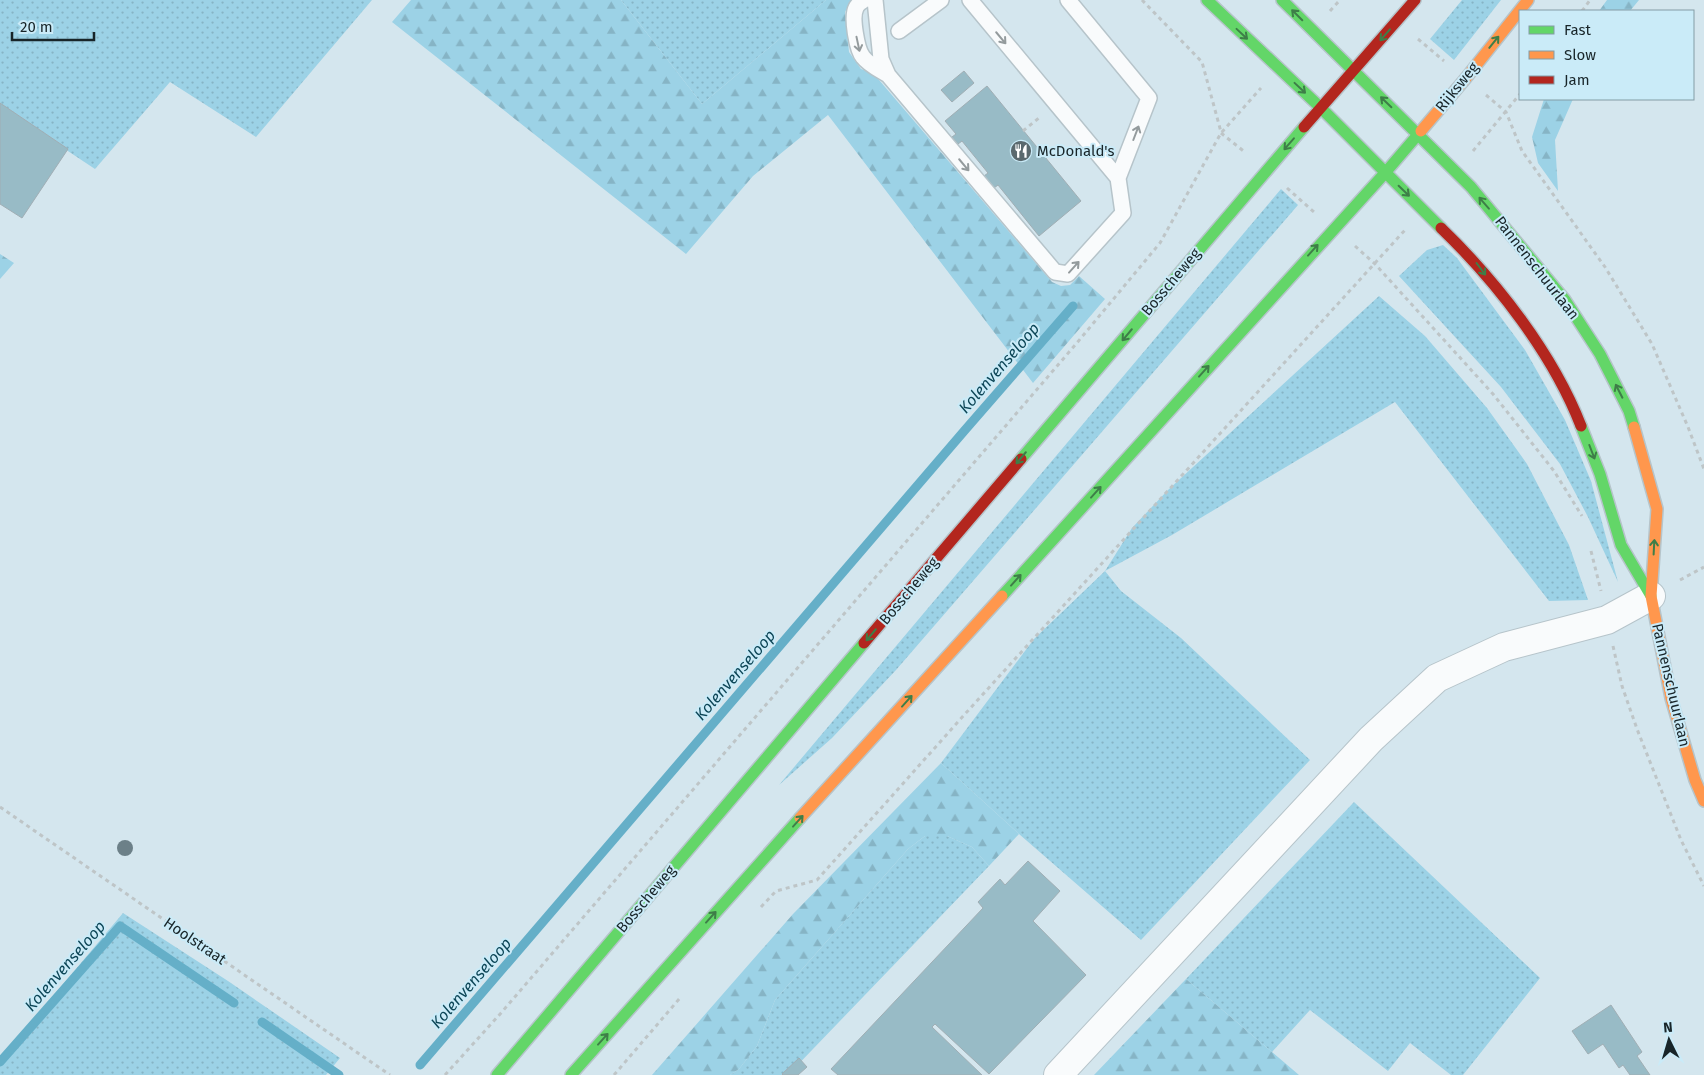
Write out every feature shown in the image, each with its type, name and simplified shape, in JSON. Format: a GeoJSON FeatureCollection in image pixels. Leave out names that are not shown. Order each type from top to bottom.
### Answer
{"type":"FeatureCollection","features":[{"type":"Feature","properties":{"kind":"main road","name":"Pannenschuurlaan"},"geometry":{"type":"LineString","coordinates":[[1207,0],[1321,108],[1473,259],[1522,324],[1547,360],[1574,408],[1600,474],[1621,545],[1651,596]]}},
{"type":"Feature","properties":{"kind":"main road","name":"Pannenschuurlaan"},"geometry":{"type":"LineString","coordinates":[[1282,0],[1471,187],[1565,300],[1600,354],[1613,378],[1629,412],[1657,509],[1651,596],[1676,714],[1695,780],[1704,801]]}},
{"type":"Feature","properties":{"kind":"main road"},"geometry":{"type":"LineString","coordinates":[[1321,108],[1415,0]]}},
{"type":"Feature","properties":{"kind":"main road","name":"Rijksweg"},"geometry":{"type":"LineString","coordinates":[[1520,10],[1528,0]]}},
{"type":"Feature","properties":{"kind":"main road","name":"Rijksweg"},"geometry":{"type":"LineString","coordinates":[[1385,173],[1466,78],[1519,11]]}},
{"type":"Feature","properties":{"kind":"main road","name":"Bosscheweg"},"geometry":{"type":"LineString","coordinates":[[497,1075],[1266,170],[1321,108]]}},
{"type":"Feature","properties":{"kind":"main road"},"geometry":{"type":"LineString","coordinates":[[571,1075],[765,857],[1333,228],[1385,173]]}},
{"type":"Feature","properties":{"kind":"street"},"geometry":{"type":"LineString","coordinates":[[1058,1075],[1371,738],[1437,678],[1504,647],[1607,620],[1651,596]]}},
{"type":"Feature","properties":{"kind":"lane"},"geometry":{"type":"LineString","coordinates":[[864,0],[856,7],[854,13],[857,48],[865,60],[888,75]]}},
{"type":"Feature","properties":{"kind":"lane"},"geometry":{"type":"LineString","coordinates":[[875,0],[881,60],[888,75],[1055,272],[1068,274],[1123,213],[1118,178],[1149,98],[1068,0]]}},
{"type":"Feature","properties":{"kind":"lane"},"geometry":{"type":"LineString","coordinates":[[899,31],[941,0]]}},
{"type":"Feature","properties":{"kind":"lane"},"geometry":{"type":"LineString","coordinates":[[970,0],[1118,178]]}},
{"type":"Feature","properties":{"kind":"path"},"geometry":{"type":"LineString","coordinates":[[1142,0],[1202,62],[1222,132],[1375,264],[1499,402],[1554,471],[1584,520]]}},
{"type":"Feature","properties":{"kind":"path"},"geometry":{"type":"LineString","coordinates":[[1397,21],[1506,112],[1522,151],[1605,267],[1652,344],[1704,469]]}},
{"type":"Feature","properties":{"kind":"path"},"geometry":{"type":"LineString","coordinates":[[1506,112],[1519,95]]}},
{"type":"Feature","properties":{"kind":"path"},"geometry":{"type":"LineString","coordinates":[[445,1075],[501,1014],[1038,389],[1160,243],[1222,132]]}},
{"type":"Feature","properties":{"kind":"path"},"geometry":{"type":"LineString","coordinates":[[757,911],[776,891],[817,880],[972,706],[1375,264]]}},
{"type":"Feature","properties":{"kind":"path"},"geometry":{"type":"LineString","coordinates":[[1591,548],[1622,686],[1681,840],[1704,886]]}},
{"type":"Feature","properties":{"kind":"path","name":"Hoolstraat"},"geometry":{"type":"LineString","coordinates":[[0,808],[390,1075]]}},
{"type":"Feature","properties":{"kind":"path"},"geometry":{"type":"LineString","coordinates":[[614,1075],[682,995]]}},
{"type":"Feature","properties":{"kind":"green space"},"geometry":{"type":"Polygon","coordinates":[[[0,0],[372,0],[256,137],[170,82],[95,169],[0,106],[0,0]]]}},
{"type":"Feature","properties":{"kind":"green space"},"geometry":{"type":"Polygon","coordinates":[[[411,0],[621,0],[702,104],[826,0],[855,0],[848,6],[845,12],[849,52],[861,69],[873,73],[1052,282],[1061,286],[1070,285],[1079,276],[1105,299],[1033,383],[828,115],[753,176],[686,254],[392,22],[411,0]]]}},
{"type":"Feature","properties":{"kind":"green space"},"geometry":{"type":"Polygon","coordinates":[[[621,0],[826,0],[702,104],[621,0]]]}},
{"type":"Feature","properties":{"kind":"green space"},"geometry":{"type":"Polygon","coordinates":[[[1462,0],[1501,0],[1454,60],[1430,39],[1462,0]]]}},
{"type":"Feature","properties":{"kind":"green space"},"geometry":{"type":"Polygon","coordinates":[[[1607,0],[1639,0],[1631,10],[1600,10],[1607,0]]]}},
{"type":"Feature","properties":{"kind":"green space"},"geometry":{"type":"Polygon","coordinates":[[[1544,100],[1573,100],[1555,140],[1558,191],[1538,163],[1532,137],[1544,100]]]}},
{"type":"Feature","properties":{"kind":"green space"},"geometry":{"type":"Polygon","coordinates":[[[1281,189],[1298,205],[896,670],[832,738],[779,785],[1281,189]]]}},
{"type":"Feature","properties":{"kind":"green space"},"geometry":{"type":"Polygon","coordinates":[[[1443,245],[1457,258],[1525,350],[1565,420],[1591,481],[1618,582],[1588,517],[1560,464],[1501,387],[1399,276],[1427,250],[1443,245]]]}},
{"type":"Feature","properties":{"kind":"green space"},"geometry":{"type":"Polygon","coordinates":[[[0,254],[14,263],[0,279],[0,254]]]}},
{"type":"Feature","properties":{"kind":"green space"},"geometry":{"type":"Polygon","coordinates":[[[1379,296],[1425,336],[1487,408],[1527,464],[1569,545],[1588,600],[1549,601],[1395,402],[1172,535],[1105,571],[1132,528],[1168,490],[1379,296]]]}},
{"type":"Feature","properties":{"kind":"green space"},"geometry":{"type":"Polygon","coordinates":[[[1105,571],[1121,591],[1181,638],[1310,760],[1141,940],[941,763],[1034,639],[1105,571]]]}},
{"type":"Feature","properties":{"kind":"green space"},"geometry":{"type":"Polygon","coordinates":[[[941,763],[1019,834],[989,866],[972,847],[947,836],[925,836],[908,849],[775,1000],[757,1046],[739,1069],[730,1075],[652,1075],[793,914],[941,763]]]}},
{"type":"Feature","properties":{"kind":"green space"},"geometry":{"type":"Polygon","coordinates":[[[1354,802],[1540,978],[1463,1075],[1451,1075],[1410,1043],[1388,1071],[1310,1010],[1272,1052],[1186,979],[1354,802]]]}},
{"type":"Feature","properties":{"kind":"green space"},"geometry":{"type":"Polygon","coordinates":[[[925,836],[947,836],[972,847],[989,866],[788,1075],[730,1075],[739,1069],[757,1046],[775,1000],[908,849],[925,836]]]}},
{"type":"Feature","properties":{"kind":"green space"},"geometry":{"type":"Polygon","coordinates":[[[123,913],[228,981],[340,1058],[326,1075],[0,1075],[0,1059],[123,913]]]}},
{"type":"Feature","properties":{"kind":"green space"},"geometry":{"type":"Polygon","coordinates":[[[1186,979],[1299,1075],[1094,1075],[1186,979]]]}},
{"type":"Feature","properties":{"kind":"building"},"geometry":{"type":"Polygon","coordinates":[[[964,71],[974,83],[952,102],[941,90],[964,71]]]}},
{"type":"Feature","properties":{"kind":"building"},"geometry":{"type":"Polygon","coordinates":[[[987,86],[1081,201],[1039,236],[998,185],[994,188],[984,176],[988,173],[962,141],[958,144],[952,137],[956,134],[945,121],[987,86]]]}},
{"type":"Feature","properties":{"kind":"building"},"geometry":{"type":"Polygon","coordinates":[[[0,103],[68,149],[22,218],[0,204],[0,103]]]}},
{"type":"Feature","properties":{"kind":"building"},"geometry":{"type":"Polygon","coordinates":[[[1028,861],[1060,891],[1033,921],[1086,975],[989,1074],[935,1024],[932,1027],[982,1075],[838,1075],[831,1069],[983,908],[978,902],[1000,879],[1005,885],[1028,861]]]}},
{"type":"Feature","properties":{"kind":"building"},"geometry":{"type":"Polygon","coordinates":[[[1611,1005],[1642,1052],[1637,1056],[1650,1075],[1630,1075],[1623,1065],[1619,1068],[1603,1044],[1588,1054],[1572,1031],[1611,1005]]]}},
{"type":"Feature","properties":{"kind":"building"},"geometry":{"type":"Polygon","coordinates":[[[799,1058],[807,1067],[798,1075],[782,1074],[799,1058]]]}},
{"type":"Feature","properties":{"kind":"waterway","name":"Kolenvenseloop"},"geometry":{"type":"LineString","coordinates":[[420,1065],[1073,306]]}},
{"type":"Feature","properties":{"kind":"waterway","name":"Kolenvenseloop"},"geometry":{"type":"LineString","coordinates":[[0,1062],[120,926],[234,1003]]}},
{"type":"Feature","properties":{"kind":"waterway","name":"Kolenvenseloop"},"geometry":{"type":"LineString","coordinates":[[262,1022],[339,1075]]}},
{"type":"Feature","properties":{"kind":"traffic: fast"},"geometry":{"type":"LineString","coordinates":[[1207,0],[1321,108],[1441,228]]}},
{"type":"Feature","properties":{"kind":"traffic: fast"},"geometry":{"type":"LineString","coordinates":[[1282,0],[1471,187],[1565,300],[1600,354],[1629,411],[1634,427]]}},
{"type":"Feature","properties":{"kind":"traffic: fast"},"geometry":{"type":"LineString","coordinates":[[1021,459],[1304,127]]}},
{"type":"Feature","properties":{"kind":"traffic: fast"},"geometry":{"type":"LineString","coordinates":[[1002,596],[1421,131]]}},
{"type":"Feature","properties":{"kind":"traffic: fast"},"geometry":{"type":"LineString","coordinates":[[1581,426],[1600,474],[1621,545],[1651,596]]}},
{"type":"Feature","properties":{"kind":"traffic: fast"},"geometry":{"type":"LineString","coordinates":[[497,1075],[864,643]]}},
{"type":"Feature","properties":{"kind":"traffic: fast"},"geometry":{"type":"LineString","coordinates":[[571,1075],[800,818]]}},
{"type":"Feature","properties":{"kind":"traffic: slow"},"geometry":{"type":"LineString","coordinates":[[1520,10],[1528,0]]}},
{"type":"Feature","properties":{"kind":"traffic: slow"},"geometry":{"type":"LineString","coordinates":[[1421,131],[1519,11]]}},
{"type":"Feature","properties":{"kind":"traffic: slow"},"geometry":{"type":"LineString","coordinates":[[1634,427],[1657,509],[1651,596],[1671,698],[1695,780],[1704,801]]}},
{"type":"Feature","properties":{"kind":"traffic: slow"},"geometry":{"type":"LineString","coordinates":[[800,818],[1002,596]]}},
{"type":"Feature","properties":{"kind":"traffic: jam"},"geometry":{"type":"LineString","coordinates":[[1304,127],[1415,0]]}},
{"type":"Feature","properties":{"kind":"traffic: jam"},"geometry":{"type":"LineString","coordinates":[[1441,228],[1483,272],[1521,320],[1555,372],[1581,426]]}},
{"type":"Feature","properties":{"kind":"traffic: jam"},"geometry":{"type":"LineString","coordinates":[[864,643],[1021,459]]}},
{"type":"Feature","properties":{"kind":"place","name":"McDonald's"},"geometry":{"type":"Point","coordinates":[1021,151]}}]}
